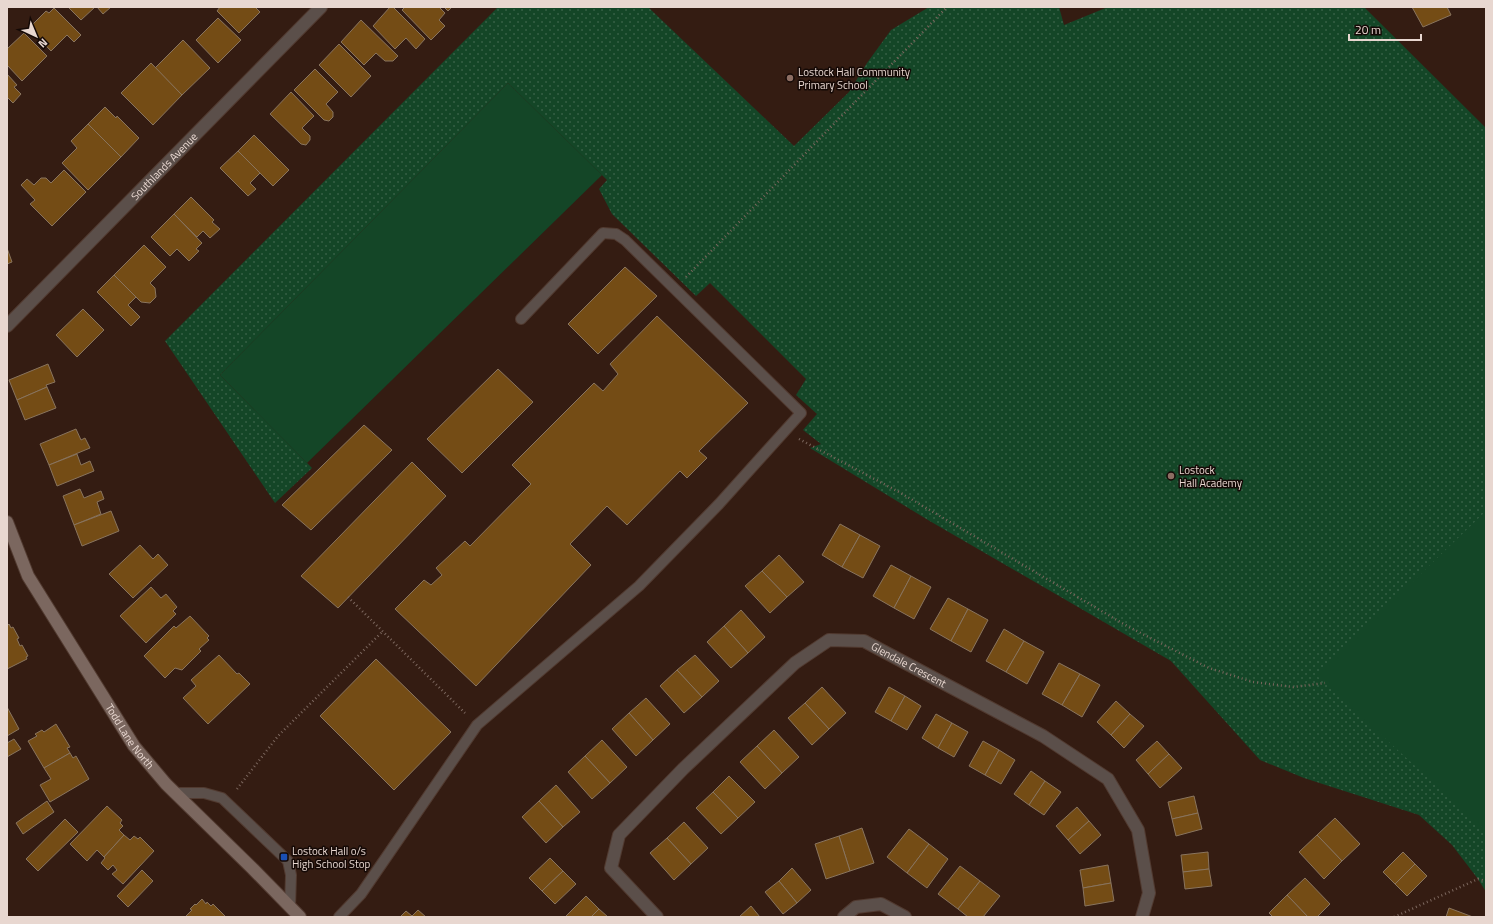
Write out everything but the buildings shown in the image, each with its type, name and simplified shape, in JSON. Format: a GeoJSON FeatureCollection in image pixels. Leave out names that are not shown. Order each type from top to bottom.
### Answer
{"type":"FeatureCollection","features":[{"type":"Feature","properties":{"kind":"street","name":"Southlands Avenue"},"geometry":{"type":"LineString","coordinates":[[7,326],[321,7]]}},
{"type":"Feature","properties":{"kind":"street","name":"Todd Lane North"},"geometry":{"type":"LineString","coordinates":[[7,522],[28,576],[134,746],[166,784],[300,917]]}},
{"type":"Feature","properties":{"kind":"street","name":"Glendale Crescent"},"geometry":{"type":"LineString","coordinates":[[657,917],[611,868],[619,835],[683,769],[795,663],[829,640],[864,640],[1043,736],[1108,779],[1138,830],[1149,893],[1142,917]]}},
{"type":"Feature","properties":{"kind":"street"},"geometry":{"type":"LineString","coordinates":[[844,917],[856,907],[881,904],[905,917]]}},
{"type":"Feature","properties":{"kind":"lane"},"geometry":{"type":"LineString","coordinates":[[339,917],[361,894],[477,725],[639,586],[720,504],[801,413],[625,240],[616,234],[603,233],[521,319]]}},
{"type":"Feature","properties":{"kind":"lane"},"geometry":{"type":"LineString","coordinates":[[174,792],[204,793],[222,798],[288,861],[291,875],[290,907]]}},
{"type":"Feature","properties":{"kind":"path"},"geometry":{"type":"LineString","coordinates":[[674,289],[947,7]]}},
{"type":"Feature","properties":{"kind":"path"},"geometry":{"type":"LineString","coordinates":[[785,431],[899,492],[1127,626],[1209,668],[1253,682],[1293,687],[1325,683]]}},
{"type":"Feature","properties":{"kind":"path"},"geometry":{"type":"LineString","coordinates":[[348,597],[477,725]]}},
{"type":"Feature","properties":{"kind":"path"},"geometry":{"type":"LineString","coordinates":[[227,802],[278,736],[383,631]]}},
{"type":"Feature","properties":{"kind":"path"},"geometry":{"type":"LineString","coordinates":[[1394,917],[1478,879],[1486,881]]}},
{"type":"Feature","properties":{"kind":"green space","name":"Lostock Hall Academy"},"geometry":{"type":"Polygon","coordinates":[[[498,7],[648,7],[794,146],[849,92],[867,63],[891,30],[929,7],[1059,7],[1064,25],[1108,7],[1364,7],[1486,128],[1486,892],[1452,845],[1419,815],[1304,778],[1260,760],[1171,661],[928,520],[810,448],[821,444],[803,430],[817,414],[796,395],[806,379],[710,283],[696,296],[612,214],[599,189],[607,180],[508,83],[220,375],[312,468],[275,503],[165,341],[498,7]]]}},
{"type":"Feature","properties":{"kind":"green space"},"geometry":{"type":"Polygon","coordinates":[[[508,83],[602,175],[307,463],[220,375],[508,83]]]}},
{"type":"Feature","properties":{"kind":"green space"},"geometry":{"type":"Polygon","coordinates":[[[1486,511],[1486,831],[1316,675],[1486,511]]]}},
{"type":"Feature","properties":{"kind":"place","name":"Lostock Hall Community Primary School"},"geometry":{"type":"Point","coordinates":[790,78]}},
{"type":"Feature","properties":{"kind":"place","name":"Lostock Hall Academy"},"geometry":{"type":"Point","coordinates":[1171,476]}},
{"type":"Feature","properties":{"kind":"place","name":"Lostock Hall o/s High School Stop"},"geometry":{"type":"Point","coordinates":[284,857]}}]}
